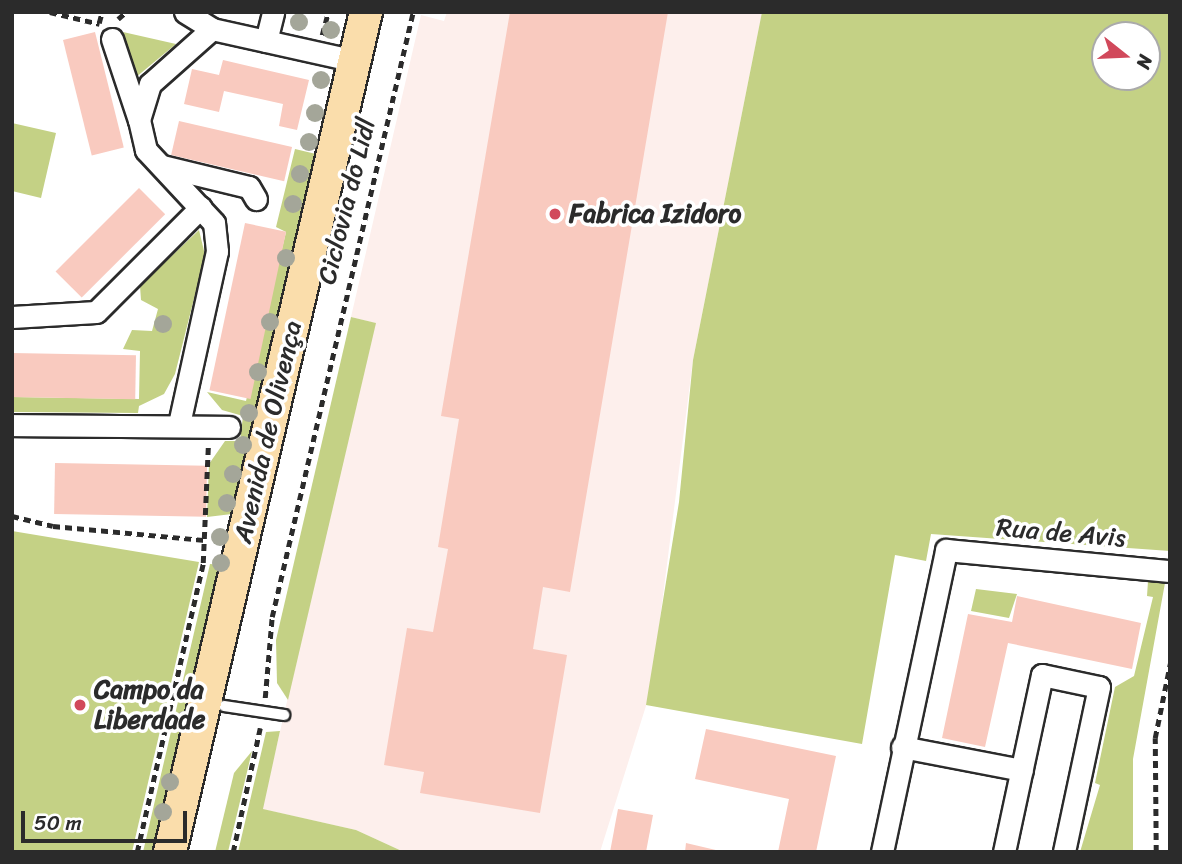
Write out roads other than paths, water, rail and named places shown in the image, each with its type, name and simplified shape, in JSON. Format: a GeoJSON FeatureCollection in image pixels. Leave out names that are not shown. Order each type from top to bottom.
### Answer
{"type":"FeatureCollection","features":[{"type":"Feature","properties":{"kind":"main road","name":"Avenida de Olivença"},"geometry":{"type":"LineString","coordinates":[[170,852],[366,12]]}},
{"type":"Feature","properties":{"kind":"main road","name":"Avenida de Olivença"},"geometry":{"type":"LineString","coordinates":[[190,852],[386,12]]}},
{"type":"Feature","properties":{"kind":"street"},"geometry":{"type":"LineString","coordinates":[[185,12],[212,29],[355,61]]}},
{"type":"Feature","properties":{"kind":"street"},"geometry":{"type":"LineString","coordinates":[[266,41],[273,12]]}},
{"type":"Feature","properties":{"kind":"street"},"geometry":{"type":"LineString","coordinates":[[139,120],[150,84],[212,29]]}},
{"type":"Feature","properties":{"kind":"street"},"geometry":{"type":"LineString","coordinates":[[106,31],[139,120],[146,150],[214,223],[217,251],[179,424]]}},
{"type":"Feature","properties":{"kind":"street"},"geometry":{"type":"LineString","coordinates":[[160,165],[249,187],[256,199]]}},
{"type":"Feature","properties":{"kind":"street"},"geometry":{"type":"LineString","coordinates":[[12,317],[96,312],[201,206]]}},
{"type":"Feature","properties":{"kind":"street"},"geometry":{"type":"LineString","coordinates":[[12,425],[219,426]]}},
{"type":"Feature","properties":{"kind":"street","name":"Rua de Avis"},"geometry":{"type":"LineString","coordinates":[[902,747],[946,550],[1170,571]]}},
{"type":"Feature","properties":{"kind":"street"},"geometry":{"type":"LineString","coordinates":[[1004,852],[1042,675],[1099,687],[1065,852]]}},
{"type":"Feature","properties":{"kind":"street"},"geometry":{"type":"LineString","coordinates":[[882,852],[902,747],[1022,770]]}},
{"type":"Feature","properties":{"kind":"lane"},"geometry":{"type":"LineString","coordinates":[[224,706],[284,715]]}},
{"type":"Feature","properties":{"kind":"place","name":"Fabrica Izidoro"},"geometry":{"type":"Point","coordinates":[555,214]}},
{"type":"Feature","properties":{"kind":"place","name":"Campo da Liberdade"},"geometry":{"type":"Point","coordinates":[80,705]}}]}
